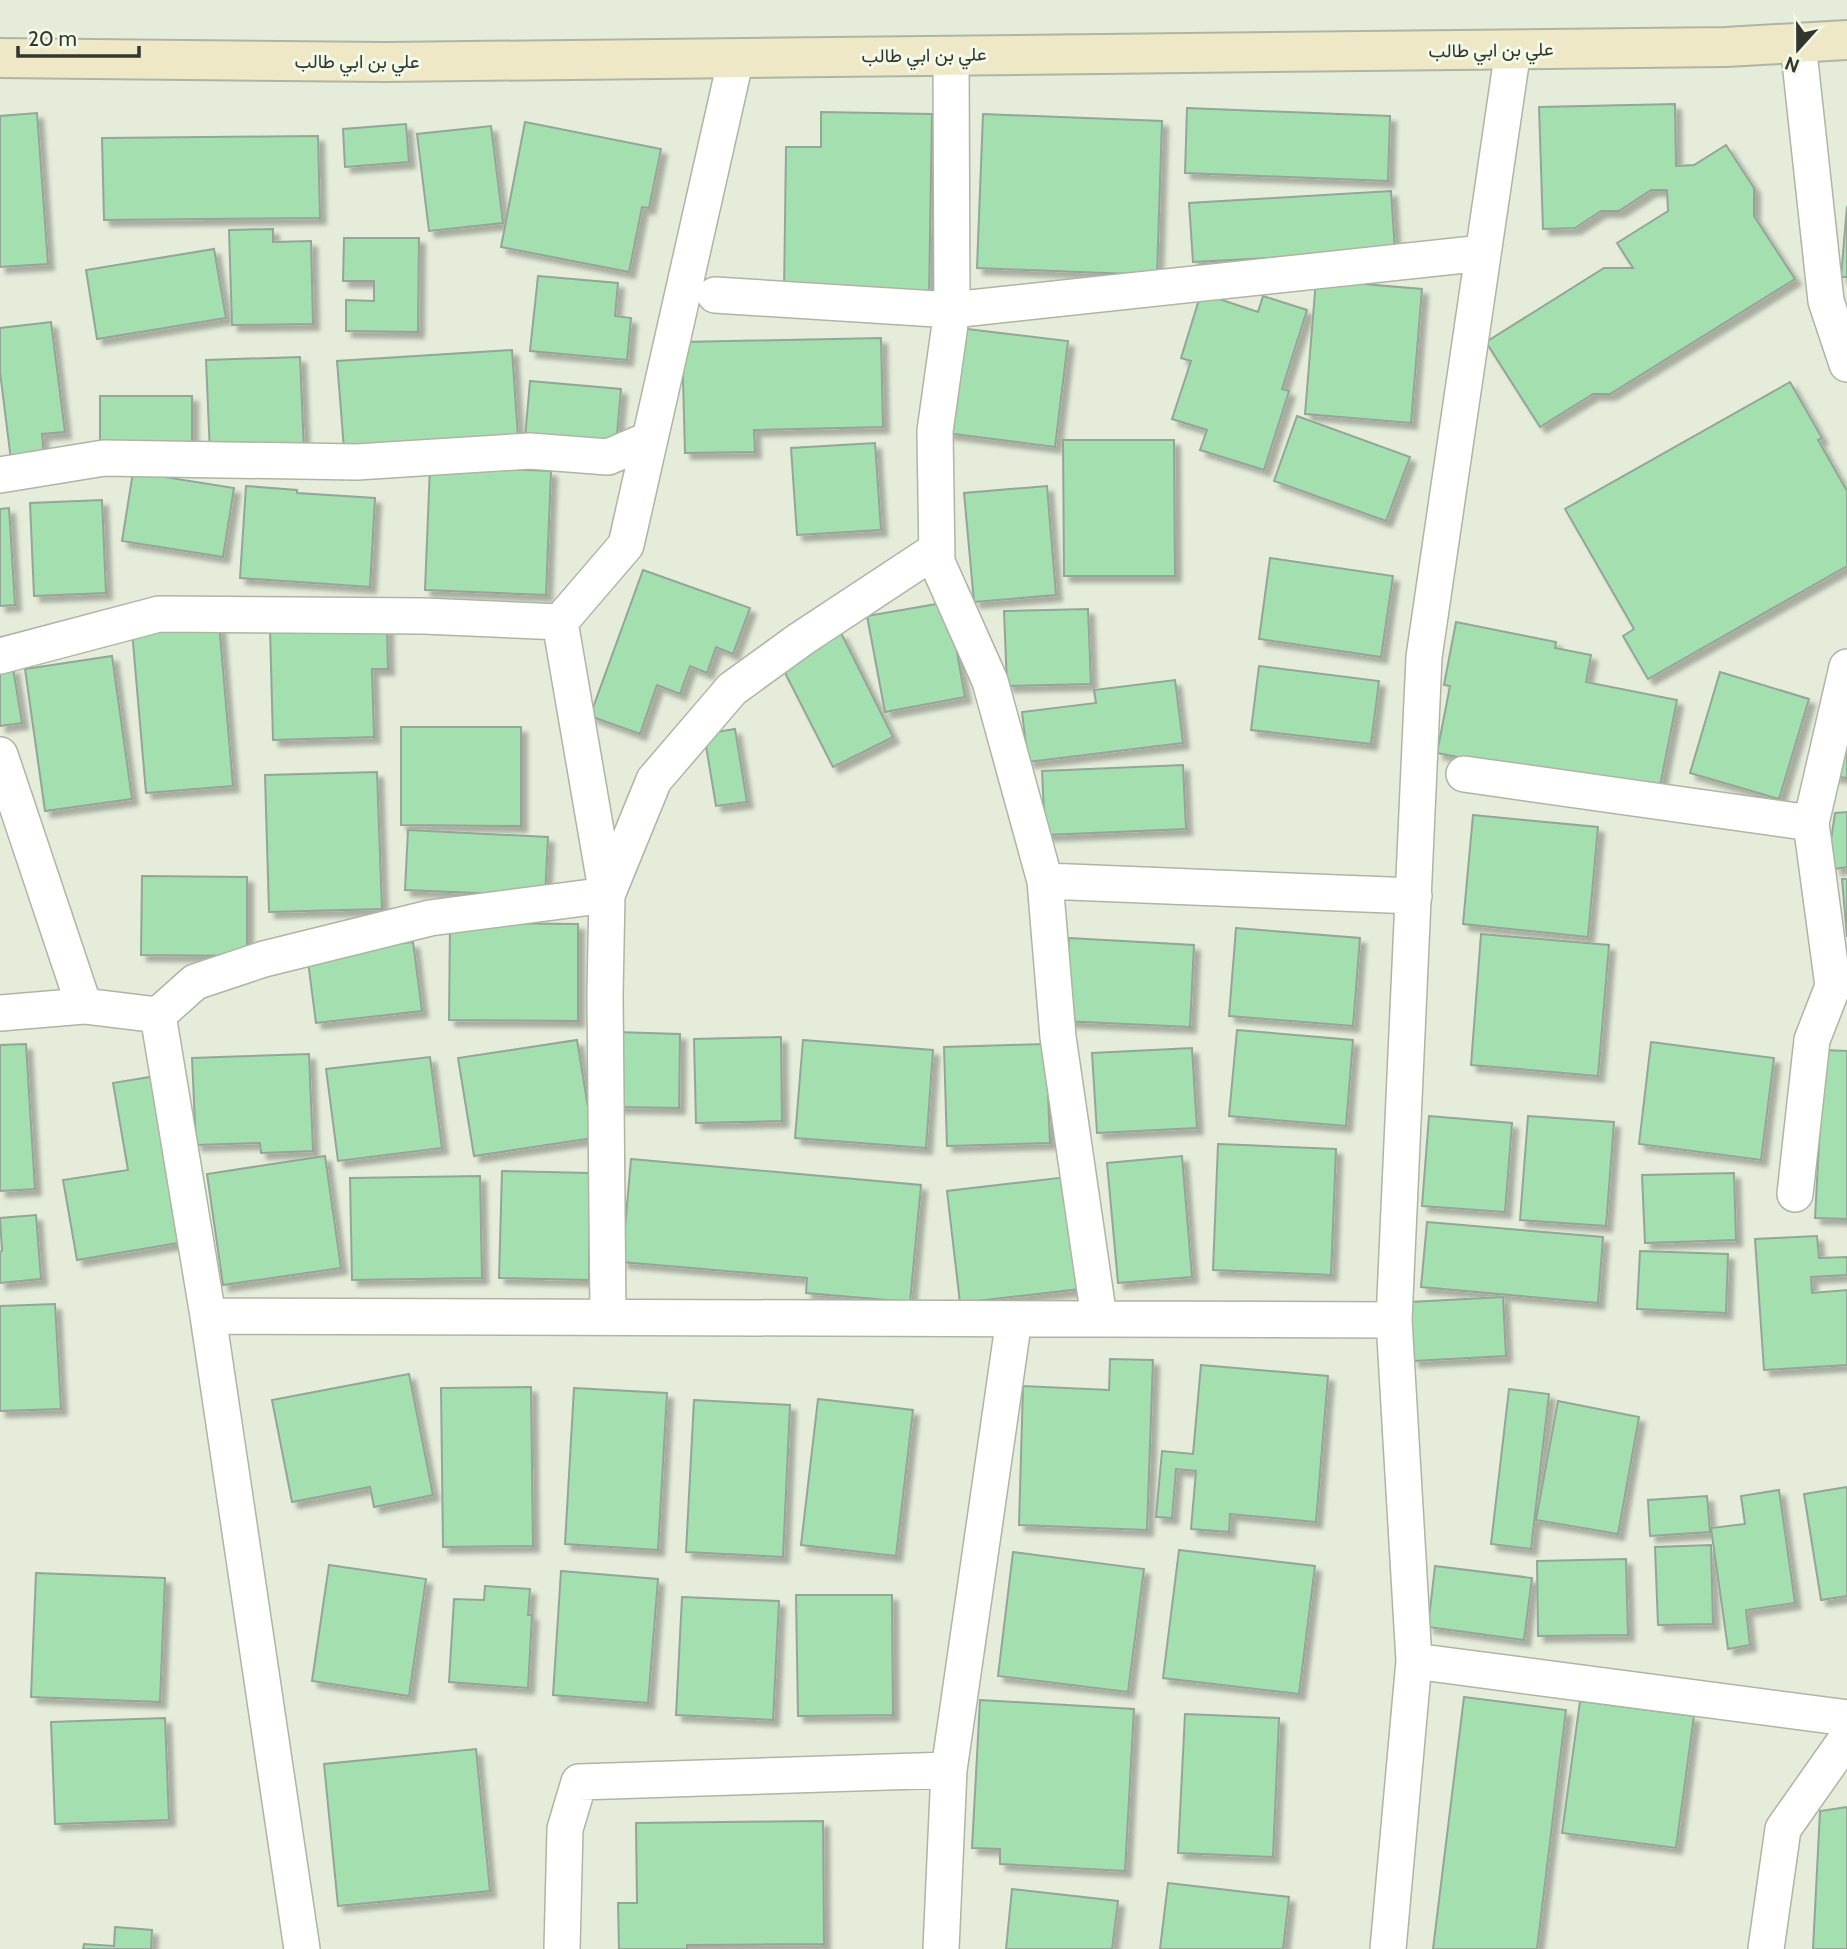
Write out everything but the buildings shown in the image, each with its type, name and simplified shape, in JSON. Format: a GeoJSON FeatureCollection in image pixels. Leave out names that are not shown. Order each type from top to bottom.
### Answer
{"type":"FeatureCollection","features":[{"type":"Feature","properties":{"kind":"main road","name":"علي بن ابي طالب"},"geometry":{"type":"LineString","coordinates":[[0,58],[386,62],[1726,47],[1847,40]]}},
{"type":"Feature","properties":{"kind":"street"},"geometry":{"type":"LineString","coordinates":[[1798,43],[1826,301],[1847,364]]}},
{"type":"Feature","properties":{"kind":"street"},"geometry":{"type":"LineString","coordinates":[[1388,1949],[1414,1661],[1394,1320],[1424,657],[1513,50]]}},
{"type":"Feature","properties":{"kind":"street"},"geometry":{"type":"LineString","coordinates":[[951,55],[953,310],[935,431],[937,562],[990,681],[1045,881],[1058,1037],[1100,1318]]}},
{"type":"Feature","properties":{"kind":"street"},"geometry":{"type":"LineString","coordinates":[[560,622],[626,545],[736,58]]}},
{"type":"Feature","properties":{"kind":"street"},"geometry":{"type":"LineString","coordinates":[[715,295],[953,310],[1483,253]]}},
{"type":"Feature","properties":{"kind":"street"},"geometry":{"type":"LineString","coordinates":[[0,475],[104,458],[357,462],[530,451],[608,457],[650,439]]}},
{"type":"Feature","properties":{"kind":"street"},"geometry":{"type":"LineString","coordinates":[[607,895],[654,780],[732,689],[801,639],[936,550]]}},
{"type":"Feature","properties":{"kind":"street"},"geometry":{"type":"LineString","coordinates":[[0,656],[159,614],[424,616],[560,622]]}},
{"type":"Feature","properties":{"kind":"street"},"geometry":{"type":"LineString","coordinates":[[560,622],[607,895],[605,994],[608,1316]]}},
{"type":"Feature","properties":{"kind":"street"},"geometry":{"type":"LineString","coordinates":[[1795,1194],[1812,1040],[1833,986],[1811,823],[1847,667]]}},
{"type":"Feature","properties":{"kind":"street"},"geometry":{"type":"LineString","coordinates":[[0,755],[84,1006]]}},
{"type":"Feature","properties":{"kind":"street"},"geometry":{"type":"LineString","coordinates":[[1464,774],[1811,823]]}},
{"type":"Feature","properties":{"kind":"street"},"geometry":{"type":"LineString","coordinates":[[1045,881],[1414,896]]}},
{"type":"Feature","properties":{"kind":"street"},"geometry":{"type":"LineString","coordinates":[[0,1013],[84,1006],[158,1015],[195,982],[264,959],[430,918],[607,895]]}},
{"type":"Feature","properties":{"kind":"street"},"geometry":{"type":"LineString","coordinates":[[158,1015],[208,1316],[302,1949]]}},
{"type":"Feature","properties":{"kind":"street"},"geometry":{"type":"LineString","coordinates":[[208,1316],[1394,1320]]}},
{"type":"Feature","properties":{"kind":"street"},"geometry":{"type":"LineString","coordinates":[[941,1949],[949,1770],[1014,1319]]}},
{"type":"Feature","properties":{"kind":"street"},"geometry":{"type":"LineString","coordinates":[[1414,1661],[1847,1718]]}},
{"type":"Feature","properties":{"kind":"street"},"geometry":{"type":"LineString","coordinates":[[1766,1949],[1783,1829],[1847,1738]]}},
{"type":"Feature","properties":{"kind":"street"},"geometry":{"type":"LineString","coordinates":[[562,1949],[565,1829],[579,1782],[949,1770]]}}]}
